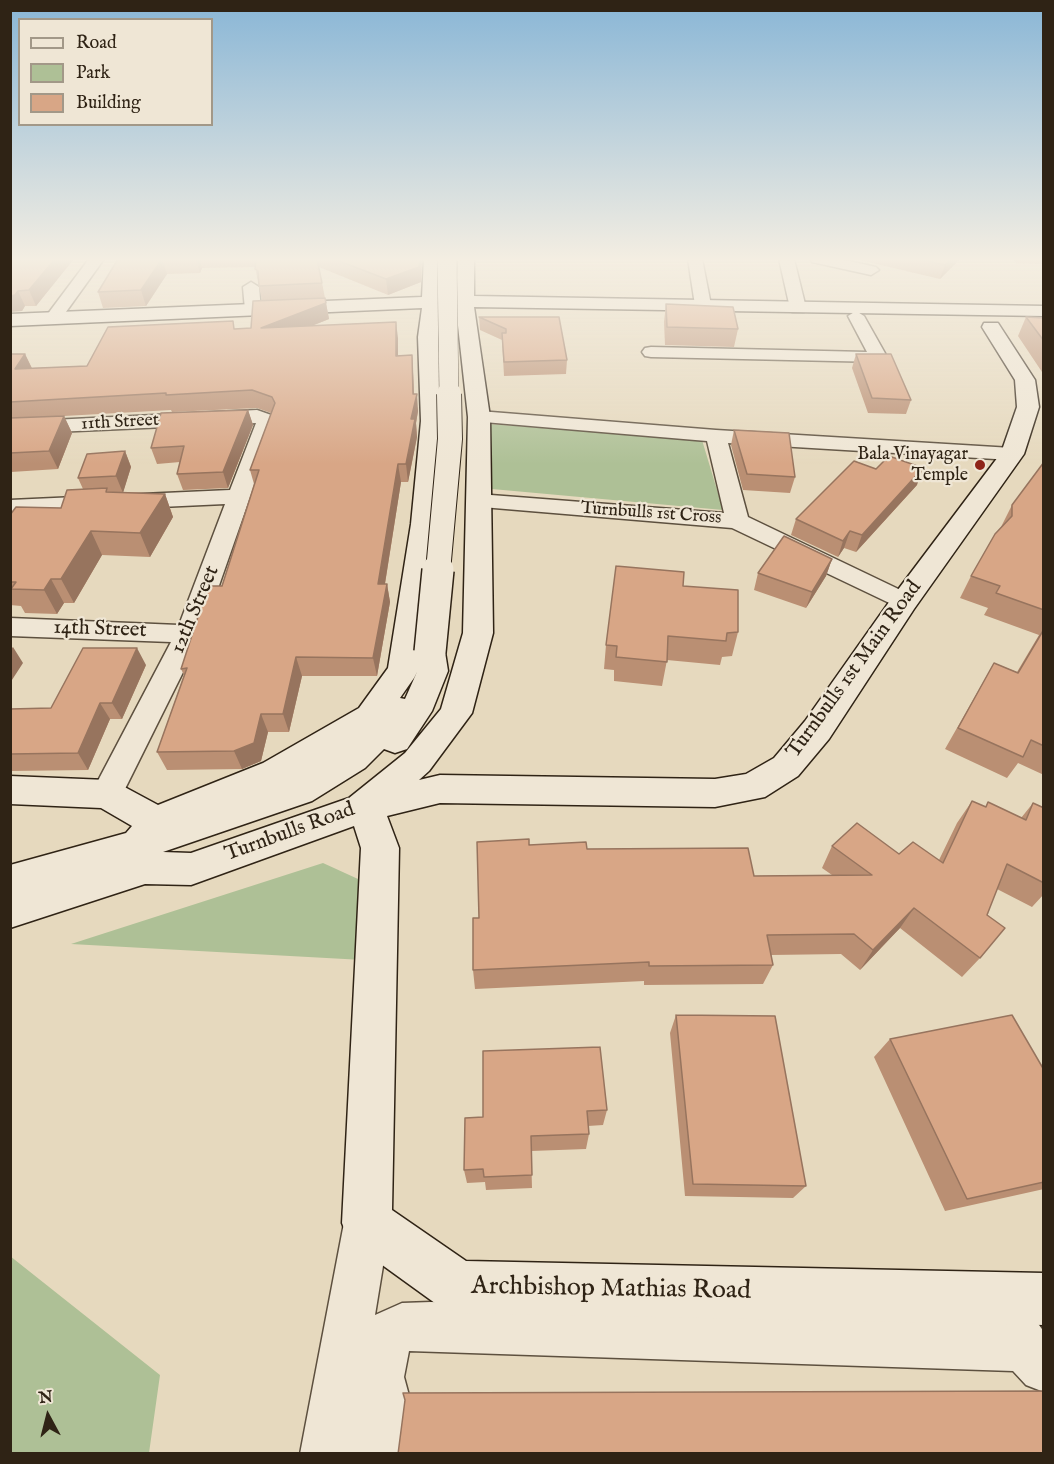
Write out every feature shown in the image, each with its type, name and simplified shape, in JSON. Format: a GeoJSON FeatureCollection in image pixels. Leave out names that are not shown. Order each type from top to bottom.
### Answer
{"type":"FeatureCollection","features":[{"type":"Feature","properties":{"kind":"street"},"geometry":{"type":"LineString","coordinates":[[10,330],[59,327]]}},
{"type":"Feature","properties":{"kind":"street","name":"Turnbulls Road"},"geometry":{"type":"LineString","coordinates":[[10,911],[146,845],[370,717],[403,670],[424,524],[432,421],[429,327]]}},
{"type":"Feature","properties":{"kind":"street"},"geometry":{"type":"LineString","coordinates":[[10,790],[107,794],[146,845],[280,808],[345,785],[370,765],[394,741],[416,711],[433,671],[430,652],[450,439],[448,327]]}},
{"type":"Feature","properties":{"kind":"street","name":"Turnbulls Road"},"geometry":{"type":"LineString","coordinates":[[10,882],[146,845],[191,869],[362,808],[417,762],[456,713],[478,633],[479,417],[468,327]]}},
{"type":"Feature","properties":{"kind":"street"},"geometry":{"type":"LineString","coordinates":[[651,351],[875,358],[877,355],[862,327]]}},
{"type":"Feature","properties":{"kind":"street","name":"Turnbulls 1st Main Road"},"geometry":{"type":"LineString","coordinates":[[362,808],[440,789],[715,793],[753,787],[786,767],[817,730],[904,602],[1012,454],[1028,407],[1025,380],[990,327]]}},
{"type":"Feature","properties":{"kind":"street","name":"11th Street"},"geometry":{"type":"LineString","coordinates":[[10,429],[257,416],[265,418]]}},
{"type":"Feature","properties":{"kind":"street"},"geometry":{"type":"LineString","coordinates":[[479,417],[716,436],[1012,454]]}},
{"type":"Feature","properties":{"kind":"street","name":"12th Street"},"geometry":{"type":"LineString","coordinates":[[107,794],[189,634],[241,496],[266,423],[265,418]]}},
{"type":"Feature","properties":{"kind":"street","name":"Turnbulls 1st Cross"},"geometry":{"type":"LineString","coordinates":[[478,501],[738,520],[716,436]]}},
{"type":"Feature","properties":{"kind":"street"},"geometry":{"type":"LineString","coordinates":[[10,507],[241,496]]}},
{"type":"Feature","properties":{"kind":"street"},"geometry":{"type":"LineString","coordinates":[[738,520],[904,602]]}},
{"type":"Feature","properties":{"kind":"street","name":"14th Street"},"geometry":{"type":"LineString","coordinates":[[10,627],[189,634]]}},
{"type":"Feature","properties":{"kind":"street"},"geometry":{"type":"LineString","coordinates":[[326,1454],[362,1361],[380,858],[375,829],[362,808]]}},
{"type":"Feature","properties":{"kind":"street","name":"Archbishop Mathias Road"},"geometry":{"type":"LineString","coordinates":[[367,1223],[458,1287],[1021,1299]]}},
{"type":"Feature","properties":{"kind":"street"},"geometry":{"type":"LineString","coordinates":[[362,1361],[391,1333],[402,1327],[412,1326],[1033,1357],[1021,1299]]}},
{"type":"Feature","properties":{"kind":"street"},"geometry":{"type":"LineString","coordinates":[[362,1361],[384,1403],[379,1454]]}},
{"type":"Feature","properties":{"kind":"green space"},"geometry":{"type":"Polygon","coordinates":[[[488,424],[702,440],[723,510],[492,489],[488,424]]]}},
{"type":"Feature","properties":{"kind":"green space"},"geometry":{"type":"Polygon","coordinates":[[[323,863],[369,884],[363,960],[71,944],[323,863]]]}},
{"type":"Feature","properties":{"kind":"green space"},"geometry":{"type":"Polygon","coordinates":[[[10,1256],[160,1375],[149,1453],[11,1453],[10,1256]]]}},
{"type":"Feature","properties":{"kind":"building"},"geometry":{"type":"Polygon","coordinates":[[[108,327],[396,327],[396,356],[412,355],[413,394],[417,394],[411,419],[415,419],[406,464],[398,464],[378,584],[387,584],[373,658],[296,657],[283,714],[261,714],[254,743],[234,751],[157,752],[187,668],[181,669],[208,586],[222,586],[259,470],[250,470],[275,403],[272,397],[252,390],[10,402],[10,354],[25,354],[15,369],[87,366],[108,327]]]}},
{"type":"Feature","properties":{"kind":"building"},"geometry":{"type":"Polygon","coordinates":[[[502,327],[561,327],[567,360],[504,362],[502,333],[506,333],[506,329],[502,327]]]}},
{"type":"Feature","properties":{"kind":"building"},"geometry":{"type":"Polygon","coordinates":[[[678,327],[738,327],[738,329],[678,327]]]}},
{"type":"Feature","properties":{"kind":"building"},"geometry":{"type":"Polygon","coordinates":[[[1034,327],[1044,327],[1044,341],[1034,327]]]}},
{"type":"Feature","properties":{"kind":"building"},"geometry":{"type":"Polygon","coordinates":[[[856,354],[891,354],[911,400],[872,398],[856,354]]]}},
{"type":"Feature","properties":{"kind":"building"},"geometry":{"type":"Polygon","coordinates":[[[248,410],[223,472],[177,474],[184,446],[151,448],[161,413],[248,410]]]}},
{"type":"Feature","properties":{"kind":"building"},"geometry":{"type":"Polygon","coordinates":[[[64,416],[49,451],[10,453],[10,418],[64,416]]]}},
{"type":"Feature","properties":{"kind":"building"},"geometry":{"type":"Polygon","coordinates":[[[734,430],[789,433],[795,477],[747,474],[734,430]]]}},
{"type":"Feature","properties":{"kind":"building"},"geometry":{"type":"Polygon","coordinates":[[[125,451],[116,476],[78,478],[87,454],[125,451]]]}},
{"type":"Feature","properties":{"kind":"building"},"geometry":{"type":"Polygon","coordinates":[[[889,456],[923,468],[862,535],[850,531],[843,541],[796,519],[854,461],[876,469],[889,456]]]}},
{"type":"Feature","properties":{"kind":"building"},"geometry":{"type":"Polygon","coordinates":[[[1044,462],[1044,610],[996,593],[1000,586],[971,576],[995,534],[1012,516],[1012,505],[1044,462]]]}},
{"type":"Feature","properties":{"kind":"building"},"geometry":{"type":"Polygon","coordinates":[[[107,488],[106,492],[165,494],[140,533],[91,531],[61,579],[51,579],[44,590],[11,589],[16,582],[10,582],[10,515],[16,507],[61,508],[67,490],[107,488]]]}},
{"type":"Feature","properties":{"kind":"building"},"geometry":{"type":"Polygon","coordinates":[[[784,536],[832,559],[812,592],[758,573],[784,536]]]}},
{"type":"Feature","properties":{"kind":"building"},"geometry":{"type":"Polygon","coordinates":[[[616,566],[684,572],[683,586],[738,590],[738,632],[727,633],[726,641],[668,636],[667,662],[616,657],[617,646],[606,645],[616,566]]]}},
{"type":"Feature","properties":{"kind":"building"},"geometry":{"type":"Polygon","coordinates":[[[1044,629],[1044,746],[1031,740],[1023,757],[958,728],[994,663],[1018,673],[1044,629]]]}},
{"type":"Feature","properties":{"kind":"building"},"geometry":{"type":"Polygon","coordinates":[[[83,648],[137,648],[112,703],[100,703],[78,753],[10,754],[10,709],[51,708],[83,648]]]}},
{"type":"Feature","properties":{"kind":"building"},"geometry":{"type":"Polygon","coordinates":[[[972,801],[986,807],[988,802],[1026,820],[1033,803],[1044,808],[1044,883],[1007,864],[987,915],[1005,928],[980,958],[914,908],[873,950],[854,934],[767,935],[773,965],[649,966],[649,962],[473,970],[473,918],[479,918],[477,842],[529,839],[529,845],[586,842],[587,849],[748,848],[754,876],[872,875],[832,846],[857,823],[899,854],[913,842],[943,863],[972,801]]]}},
{"type":"Feature","properties":{"kind":"building"},"geometry":{"type":"Polygon","coordinates":[[[676,1015],[775,1016],[806,1186],[693,1184],[676,1015]]]}},
{"type":"Feature","properties":{"kind":"building"},"geometry":{"type":"Polygon","coordinates":[[[1012,1015],[1044,1070],[1044,1182],[967,1199],[890,1039],[1012,1015]]]}},
{"type":"Feature","properties":{"kind":"building"},"geometry":{"type":"Polygon","coordinates":[[[600,1047],[607,1110],[587,1111],[589,1134],[531,1136],[532,1175],[484,1177],[483,1169],[464,1170],[465,1118],[483,1117],[483,1051],[600,1047]]]}},
{"type":"Feature","properties":{"kind":"building"},"geometry":{"type":"Polygon","coordinates":[[[1044,1391],[1044,1454],[398,1454],[405,1400],[403,1393],[1044,1391]]]}},
{"type":"Feature","properties":{"kind":"place","name":"Bala Vinayagar Temple"},"geometry":{"type":"Point","coordinates":[980,465]}}]}
